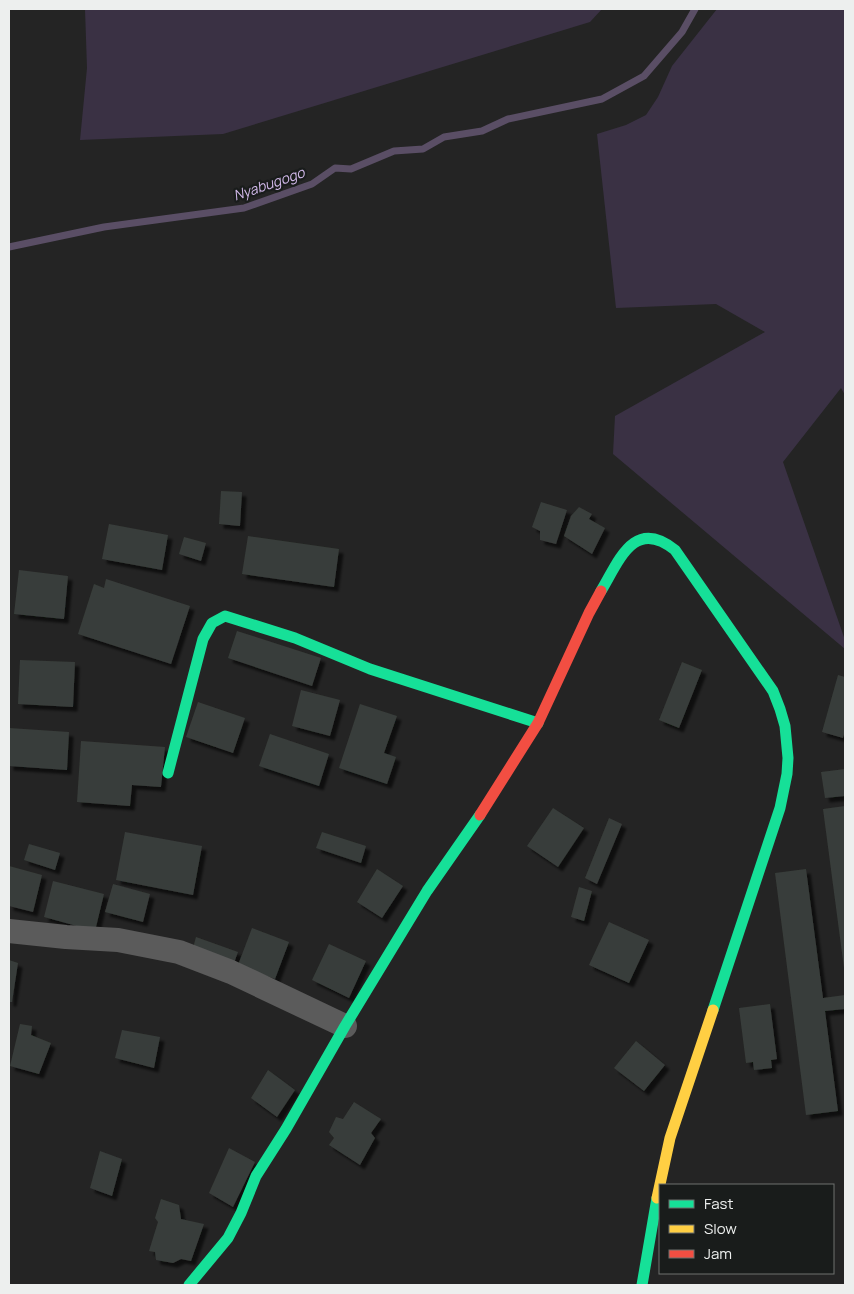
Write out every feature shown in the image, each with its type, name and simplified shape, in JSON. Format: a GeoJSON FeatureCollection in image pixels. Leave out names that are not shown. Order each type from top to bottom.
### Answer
{"type":"FeatureCollection","features":[{"type":"Feature","properties":{"kind":"street"},"geometry":{"type":"LineString","coordinates":[[189,1285],[228,1238],[241,1213],[256,1176],[286,1129],[345,1026],[427,891],[493,796],[538,723],[589,613],[626,548],[637,541],[648,538],[664,541],[675,550],[773,691],[786,726],[788,755],[784,797],[776,826],[670,1138],[659,1184]]}},
{"type":"Feature","properties":{"kind":"street"},"geometry":{"type":"LineString","coordinates":[[168,773],[203,639],[212,623],[226,616],[296,638],[370,669],[538,723]]}},
{"type":"Feature","properties":{"kind":"street"},"geometry":{"type":"LineString","coordinates":[[9,931],[118,940],[179,952],[231,972],[345,1026]]}},
{"type":"Feature","properties":{"kind":"street"},"geometry":{"type":"LineString","coordinates":[[642,1285],[659,1186]]}},
{"type":"Feature","properties":{"kind":"shaded area"},"geometry":{"type":"Polygon","coordinates":[[[85,9],[602,9],[590,22],[223,134],[80,140],[87,68],[85,9]]]}},
{"type":"Feature","properties":{"kind":"shaded area"},"geometry":{"type":"Polygon","coordinates":[[[717,9],[845,9],[845,395],[841,388],[783,462],[845,640],[845,649],[613,454],[615,416],[765,332],[716,304],[616,308],[597,134],[626,125],[646,115],[658,97],[672,66],[717,9]]]}},
{"type":"Feature","properties":{"kind":"building"},"geometry":{"type":"Polygon","coordinates":[[[221,491],[242,492],[240,526],[219,524],[221,491]]]}},
{"type":"Feature","properties":{"kind":"building"},"geometry":{"type":"Polygon","coordinates":[[[541,502],[567,510],[556,544],[540,540],[540,531],[532,527],[541,502]]]}},
{"type":"Feature","properties":{"kind":"building"},"geometry":{"type":"Polygon","coordinates":[[[579,507],[592,514],[589,519],[605,528],[592,554],[564,536],[571,516],[579,507]]]}},
{"type":"Feature","properties":{"kind":"building"},"geometry":{"type":"Polygon","coordinates":[[[109,524],[168,535],[162,570],[102,559],[109,524]]]}},
{"type":"Feature","properties":{"kind":"building"},"geometry":{"type":"Polygon","coordinates":[[[248,536],[339,549],[334,587],[242,574],[248,536]]]}},
{"type":"Feature","properties":{"kind":"building"},"geometry":{"type":"Polygon","coordinates":[[[184,537],[206,543],[201,561],[179,554],[184,537]]]}},
{"type":"Feature","properties":{"kind":"building"},"geometry":{"type":"Polygon","coordinates":[[[19,570],[68,576],[64,619],[14,614],[19,570]]]}},
{"type":"Feature","properties":{"kind":"building"},"geometry":{"type":"Polygon","coordinates":[[[106,579],[190,606],[171,664],[78,634],[94,584],[104,588],[106,579]]]}},
{"type":"Feature","properties":{"kind":"building"},"geometry":{"type":"Polygon","coordinates":[[[237,631],[321,658],[312,686],[228,658],[237,631]]]}},
{"type":"Feature","properties":{"kind":"building"},"geometry":{"type":"Polygon","coordinates":[[[20,660],[75,662],[73,707],[18,704],[20,660]]]}},
{"type":"Feature","properties":{"kind":"building"},"geometry":{"type":"Polygon","coordinates":[[[682,662],[702,670],[679,728],[659,720],[682,662]]]}},
{"type":"Feature","properties":{"kind":"building"},"geometry":{"type":"Polygon","coordinates":[[[838,675],[845,677],[845,731],[843,738],[822,732],[838,675]]]}},
{"type":"Feature","properties":{"kind":"building"},"geometry":{"type":"Polygon","coordinates":[[[301,690],[340,700],[330,736],[292,726],[301,690]]]}},
{"type":"Feature","properties":{"kind":"building"},"geometry":{"type":"Polygon","coordinates":[[[198,702],[245,718],[233,753],[186,737],[198,702]]]}},
{"type":"Feature","properties":{"kind":"building"},"geometry":{"type":"Polygon","coordinates":[[[360,704],[397,716],[384,753],[396,757],[387,784],[339,768],[360,704]]]}},
{"type":"Feature","properties":{"kind":"building"},"geometry":{"type":"Polygon","coordinates":[[[9,728],[69,732],[67,770],[9,766],[9,728]]]}},
{"type":"Feature","properties":{"kind":"building"},"geometry":{"type":"Polygon","coordinates":[[[270,734],[329,754],[319,786],[259,766],[270,734]]]}},
{"type":"Feature","properties":{"kind":"building"},"geometry":{"type":"Polygon","coordinates":[[[81,741],[165,747],[161,787],[132,785],[130,806],[77,802],[81,741]]]}},
{"type":"Feature","properties":{"kind":"building"},"geometry":{"type":"Polygon","coordinates":[[[845,769],[845,796],[825,798],[821,772],[845,769]]]}},
{"type":"Feature","properties":{"kind":"building"},"geometry":{"type":"Polygon","coordinates":[[[845,806],[845,968],[844,968],[823,809],[845,806]]]}},
{"type":"Feature","properties":{"kind":"building"},"geometry":{"type":"Polygon","coordinates":[[[553,808],[584,828],[558,867],[527,846],[553,808]]]}},
{"type":"Feature","properties":{"kind":"building"},"geometry":{"type":"Polygon","coordinates":[[[609,818],[622,824],[597,884],[585,878],[609,818]]]}},
{"type":"Feature","properties":{"kind":"building"},"geometry":{"type":"Polygon","coordinates":[[[125,832],[202,846],[193,895],[116,880],[125,832]]]}},
{"type":"Feature","properties":{"kind":"building"},"geometry":{"type":"Polygon","coordinates":[[[322,832],[366,846],[361,863],[316,848],[322,832]]]}},
{"type":"Feature","properties":{"kind":"building"},"geometry":{"type":"Polygon","coordinates":[[[29,844],[60,853],[55,870],[24,860],[29,844]]]}},
{"type":"Feature","properties":{"kind":"building"},"geometry":{"type":"Polygon","coordinates":[[[9,866],[42,875],[33,912],[9,906],[9,866]]]}},
{"type":"Feature","properties":{"kind":"building"},"geometry":{"type":"Polygon","coordinates":[[[377,869],[403,886],[382,918],[357,902],[377,869]]]}},
{"type":"Feature","properties":{"kind":"building"},"geometry":{"type":"Polygon","coordinates":[[[806,869],[823,998],[845,995],[845,1009],[825,1011],[838,1111],[806,1115],[775,873],[806,869]]]}},
{"type":"Feature","properties":{"kind":"building"},"geometry":{"type":"Polygon","coordinates":[[[53,881],[104,894],[95,931],[44,917],[53,881]]]}},
{"type":"Feature","properties":{"kind":"building"},"geometry":{"type":"Polygon","coordinates":[[[113,884],[150,894],[143,922],[105,912],[113,884]]]}},
{"type":"Feature","properties":{"kind":"building"},"geometry":{"type":"Polygon","coordinates":[[[579,887],[592,891],[584,921],[571,917],[579,887]]]}},
{"type":"Feature","properties":{"kind":"building"},"geometry":{"type":"Polygon","coordinates":[[[609,922],[649,940],[629,983],[589,965],[609,922]]]}},
{"type":"Feature","properties":{"kind":"building"},"geometry":{"type":"Polygon","coordinates":[[[252,928],[289,942],[275,979],[238,965],[252,928]]]}},
{"type":"Feature","properties":{"kind":"building"},"geometry":{"type":"Polygon","coordinates":[[[196,937],[238,952],[234,963],[193,948],[196,937]]]}},
{"type":"Feature","properties":{"kind":"building"},"geometry":{"type":"Polygon","coordinates":[[[329,944],[366,961],[349,998],[312,980],[329,944]]]}},
{"type":"Feature","properties":{"kind":"building"},"geometry":{"type":"Polygon","coordinates":[[[9,960],[18,963],[12,1002],[9,1002],[9,960]]]}},
{"type":"Feature","properties":{"kind":"building"},"geometry":{"type":"Polygon","coordinates":[[[770,1004],[777,1059],[771,1060],[772,1068],[754,1070],[753,1062],[746,1063],[739,1008],[770,1004]]]}},
{"type":"Feature","properties":{"kind":"building"},"geometry":{"type":"Polygon","coordinates":[[[20,1024],[32,1026],[31,1035],[51,1043],[39,1074],[10,1066],[20,1024]]]}},
{"type":"Feature","properties":{"kind":"building"},"geometry":{"type":"Polygon","coordinates":[[[122,1030],[160,1037],[154,1068],[115,1058],[122,1030]]]}},
{"type":"Feature","properties":{"kind":"building"},"geometry":{"type":"Polygon","coordinates":[[[636,1041],[665,1065],[644,1091],[614,1068],[636,1041]]]}},
{"type":"Feature","properties":{"kind":"building"},"geometry":{"type":"Polygon","coordinates":[[[268,1070],[295,1090],[277,1117],[251,1098],[268,1070]]]}},
{"type":"Feature","properties":{"kind":"building"},"geometry":{"type":"Polygon","coordinates":[[[354,1102],[381,1119],[371,1133],[375,1138],[360,1165],[329,1145],[334,1138],[329,1132],[336,1117],[343,1119],[354,1102]]]}},
{"type":"Feature","properties":{"kind":"building"},"geometry":{"type":"Polygon","coordinates":[[[229,1148],[255,1162],[233,1207],[209,1193],[229,1148]]]}},
{"type":"Feature","properties":{"kind":"building"},"geometry":{"type":"Polygon","coordinates":[[[100,1151],[122,1159],[112,1196],[90,1188],[100,1151]]]}},
{"type":"Feature","properties":{"kind":"building"},"geometry":{"type":"Polygon","coordinates":[[[161,1199],[179,1205],[181,1219],[204,1224],[191,1261],[181,1259],[173,1263],[156,1260],[155,1252],[149,1251],[158,1222],[155,1218],[161,1199]]]}},
{"type":"Feature","properties":{"kind":"waterway","name":"Nyabugogo"},"geometry":{"type":"LineString","coordinates":[[9,247],[104,227],[244,208],[312,184],[335,168],[351,169],[394,151],[423,149],[444,137],[482,131],[508,119],[602,99],[644,76],[682,32],[695,9]]}},
{"type":"Feature","properties":{"kind":"traffic: fast"},"geometry":{"type":"LineString","coordinates":[[601,591],[622,556],[629,547],[638,541],[649,538],[661,541],[675,550],[773,691],[785,726],[788,758],[787,774],[780,808],[713,1010]]}},
{"type":"Feature","properties":{"kind":"traffic: fast"},"geometry":{"type":"LineString","coordinates":[[168,773],[203,639],[212,623],[225,616],[295,638],[370,669],[538,723]]}},
{"type":"Feature","properties":{"kind":"traffic: fast"},"geometry":{"type":"LineString","coordinates":[[189,1285],[228,1238],[241,1213],[256,1176],[286,1129],[345,1026],[427,891],[480,815]]}},
{"type":"Feature","properties":{"kind":"traffic: fast"},"geometry":{"type":"LineString","coordinates":[[642,1285],[657,1198]]}},
{"type":"Feature","properties":{"kind":"traffic: slow"},"geometry":{"type":"LineString","coordinates":[[660,1184],[670,1138],[713,1010]]}},
{"type":"Feature","properties":{"kind":"traffic: slow"},"geometry":{"type":"LineString","coordinates":[[657,1198],[659,1189]]}},
{"type":"Feature","properties":{"kind":"traffic: jam"},"geometry":{"type":"LineString","coordinates":[[480,815],[538,723],[601,591]]}}]}
